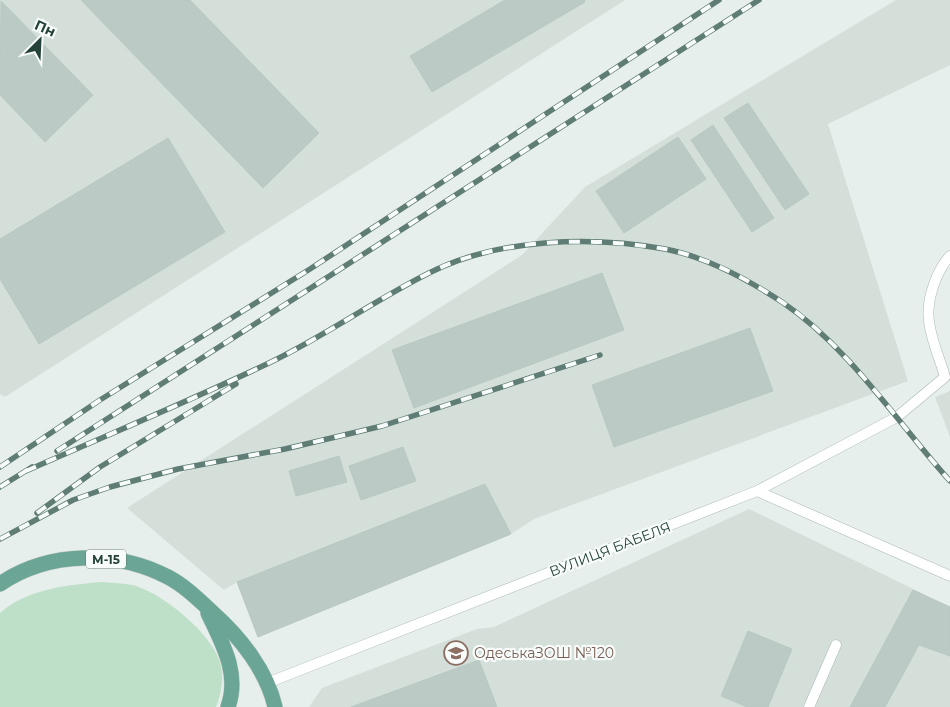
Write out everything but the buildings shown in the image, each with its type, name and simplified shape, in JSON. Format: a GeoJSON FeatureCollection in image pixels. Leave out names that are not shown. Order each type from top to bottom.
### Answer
{"type":"FeatureCollection","features":[{"type":"Feature","properties":{"kind":"main road","name":"М-15"},"geometry":{"type":"LineString","coordinates":[[0,584],[32,567],[84,558],[109,559],[132,563],[161,574],[187,590],[204,605],[230,660],[232,681],[228,707]]}},
{"type":"Feature","properties":{"kind":"main road"},"geometry":{"type":"LineString","coordinates":[[204,605],[238,638],[267,684],[275,707]]}},
{"type":"Feature","properties":{"kind":"lane","name":"ВУЛИЦЯ БАБЕЛЯ"},"geometry":{"type":"LineString","coordinates":[[267,684],[757,491],[897,417],[945,377],[929,321],[930,304],[935,282],[950,256]]}},
{"type":"Feature","properties":{"kind":"lane"},"geometry":{"type":"LineString","coordinates":[[757,491],[950,576]]}},
{"type":"Feature","properties":{"kind":"lane"},"geometry":{"type":"LineString","coordinates":[[809,707],[836,645]]}},
{"type":"Feature","properties":{"kind":"shaded area"},"geometry":{"type":"Polygon","coordinates":[[[0,0],[625,0],[5,397],[0,394],[0,0]]]}},
{"type":"Feature","properties":{"kind":"shaded area"},"geometry":{"type":"Polygon","coordinates":[[[896,0],[950,0],[950,65],[828,124],[908,381],[534,519],[511,534],[258,637],[237,582],[224,590],[127,508],[522,255],[585,187],[896,0]]]}},
{"type":"Feature","properties":{"kind":"shaded area"},"geometry":{"type":"Polygon","coordinates":[[[950,391],[950,437],[935,397],[950,391]]]}},
{"type":"Feature","properties":{"kind":"shaded area"},"geometry":{"type":"Polygon","coordinates":[[[749,509],[950,607],[950,707],[309,707],[322,688],[477,629],[494,627],[749,509]]]}},
{"type":"Feature","properties":{"kind":"green space"},"geometry":{"type":"Polygon","coordinates":[[[101,582],[132,585],[147,591],[173,606],[197,628],[207,639],[220,662],[222,684],[216,707],[0,707],[0,613],[22,598],[35,593],[61,587],[101,582]]]}},
{"type":"Feature","properties":{"kind":"railway"},"geometry":{"type":"LineString","coordinates":[[0,467],[100,400],[310,269],[719,0]]}},
{"type":"Feature","properties":{"kind":"railway"},"geometry":{"type":"LineString","coordinates":[[57,451],[759,0]]}},
{"type":"Feature","properties":{"kind":"railway"},"geometry":{"type":"LineString","coordinates":[[26,471],[271,362],[429,273],[456,261],[514,247],[545,243],[607,242],[665,249],[696,257],[741,277],[782,302],[807,320],[851,363],[950,481]]}},
{"type":"Feature","properties":{"kind":"railway"},"geometry":{"type":"LineString","coordinates":[[0,539],[73,500],[110,487],[178,469],[285,449],[382,426],[600,355]]}},
{"type":"Feature","properties":{"kind":"railway"},"geometry":{"type":"LineString","coordinates":[[37,513],[100,467],[236,384]]}},
{"type":"Feature","properties":{"kind":"railway"},"geometry":{"type":"LineString","coordinates":[[0,487],[32,467]]}},
{"type":"Feature","properties":{"kind":"place","name":"ОдеськаЗОШ №120"},"geometry":{"type":"Point","coordinates":[456,653]}}]}
